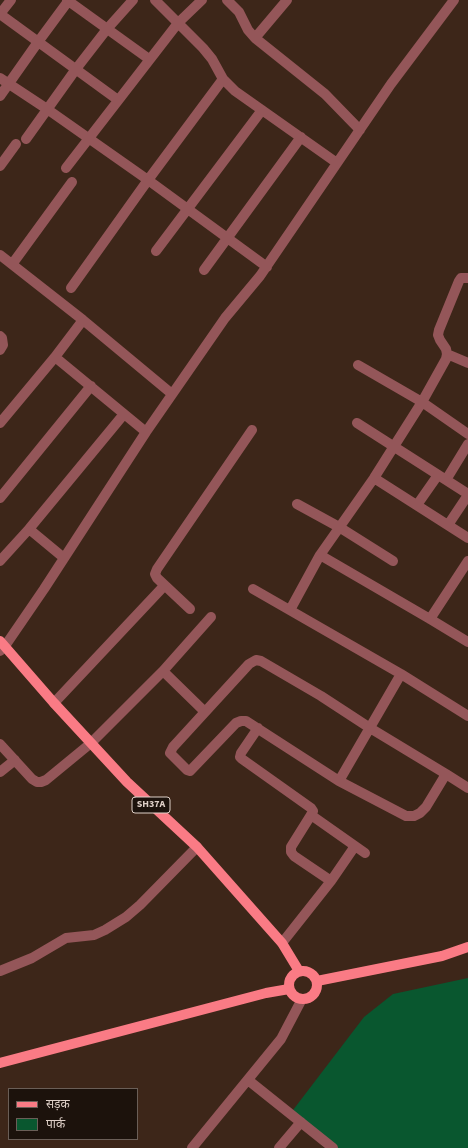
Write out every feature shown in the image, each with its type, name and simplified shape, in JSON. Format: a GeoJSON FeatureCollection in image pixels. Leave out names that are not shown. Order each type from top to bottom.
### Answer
{"type":"FeatureCollection","features":[{"type":"Feature","properties":{"kind":"main road","name":"SH37A"},"geometry":{"type":"LineString","coordinates":[[2,646],[127,782],[196,847],[282,943],[299,971]]}},
{"type":"Feature","properties":{"kind":"main road"},"geometry":{"type":"LineString","coordinates":[[317,981],[442,956],[468,948]]}},
{"type":"Feature","properties":{"kind":"main road"},"geometry":{"type":"LineString","coordinates":[[304,970],[310,972],[317,981],[318,986],[316,992],[307,999],[296,998],[289,989],[290,978],[299,971],[304,970]]}},
{"type":"Feature","properties":{"kind":"main road"},"geometry":{"type":"LineString","coordinates":[[0,1063],[266,993],[289,989]]}},
{"type":"Feature","properties":{"kind":"street"},"geometry":{"type":"LineString","coordinates":[[11,0],[0,14],[118,100]]}},
{"type":"Feature","properties":{"kind":"street"},"geometry":{"type":"LineString","coordinates":[[0,96],[4,80],[38,42],[68,0],[150,59]]}},
{"type":"Feature","properties":{"kind":"street"},"geometry":{"type":"LineString","coordinates":[[26,139],[76,69],[107,29],[133,0]]}},
{"type":"Feature","properties":{"kind":"street"},"geometry":{"type":"LineString","coordinates":[[155,0],[208,53],[223,79],[235,91],[337,163]]}},
{"type":"Feature","properties":{"kind":"street"},"geometry":{"type":"LineString","coordinates":[[66,168],[178,23],[202,0]]}},
{"type":"Feature","properties":{"kind":"street"},"geometry":{"type":"LineString","coordinates":[[227,0],[238,12],[248,30],[255,38],[325,94],[360,130]]}},
{"type":"Feature","properties":{"kind":"street"},"geometry":{"type":"LineString","coordinates":[[255,38],[287,0]]}},
{"type":"Feature","properties":{"kind":"street"},"geometry":{"type":"LineString","coordinates":[[2,646],[64,558],[172,394],[225,318],[267,267],[448,2]]}},
{"type":"Feature","properties":{"kind":"street"},"geometry":{"type":"LineString","coordinates":[[71,288],[148,180],[223,79]]}},
{"type":"Feature","properties":{"kind":"street"},"geometry":{"type":"LineString","coordinates":[[4,80],[148,180],[267,267]]}},
{"type":"Feature","properties":{"kind":"street"},"geometry":{"type":"LineString","coordinates":[[156,251],[262,110]]}},
{"type":"Feature","properties":{"kind":"street"},"geometry":{"type":"LineString","coordinates":[[204,270],[301,137]]}},
{"type":"Feature","properties":{"kind":"street"},"geometry":{"type":"LineString","coordinates":[[0,166],[16,144]]}},
{"type":"Feature","properties":{"kind":"street"},"geometry":{"type":"LineString","coordinates":[[12,263],[72,182]]}},
{"type":"Feature","properties":{"kind":"street"},"geometry":{"type":"LineString","coordinates":[[0,254],[83,320],[172,394]]}},
{"type":"Feature","properties":{"kind":"street"},"geometry":{"type":"LineString","coordinates":[[290,610],[320,555],[394,447],[422,402],[446,359],[446,349],[438,335],[459,280],[461,278],[468,278]]}},
{"type":"Feature","properties":{"kind":"street"},"geometry":{"type":"LineString","coordinates":[[0,423],[55,357],[83,320]]}},
{"type":"Feature","properties":{"kind":"street"},"geometry":{"type":"LineString","coordinates":[[0,336],[2,338],[3,345],[0,350]]}},
{"type":"Feature","properties":{"kind":"street"},"geometry":{"type":"LineString","coordinates":[[447,354],[468,363]]}},
{"type":"Feature","properties":{"kind":"street"},"geometry":{"type":"LineString","coordinates":[[55,357],[146,432]]}},
{"type":"Feature","properties":{"kind":"street"},"geometry":{"type":"LineString","coordinates":[[358,365],[422,402],[468,434]]}},
{"type":"Feature","properties":{"kind":"street"},"geometry":{"type":"LineString","coordinates":[[0,498],[91,386]]}},
{"type":"Feature","properties":{"kind":"street"},"geometry":{"type":"LineString","coordinates":[[0,560],[28,529],[124,414]]}},
{"type":"Feature","properties":{"kind":"street"},"geometry":{"type":"LineString","coordinates":[[357,423],[468,495],[448,525]]}},
{"type":"Feature","properties":{"kind":"street"},"geometry":{"type":"LineString","coordinates":[[190,609],[164,586],[155,574],[252,430]]}},
{"type":"Feature","properties":{"kind":"street"},"geometry":{"type":"LineString","coordinates":[[417,505],[442,477],[468,444]]}},
{"type":"Feature","properties":{"kind":"street"},"geometry":{"type":"LineString","coordinates":[[374,478],[468,538]]}},
{"type":"Feature","properties":{"kind":"street"},"geometry":{"type":"LineString","coordinates":[[297,504],[340,527],[393,561]]}},
{"type":"Feature","properties":{"kind":"street"},"geometry":{"type":"LineString","coordinates":[[28,529],[64,558]]}},
{"type":"Feature","properties":{"kind":"street"},"geometry":{"type":"LineString","coordinates":[[320,555],[468,642]]}},
{"type":"Feature","properties":{"kind":"street"},"geometry":{"type":"LineString","coordinates":[[430,619],[467,565]]}},
{"type":"Feature","properties":{"kind":"street"},"geometry":{"type":"LineString","coordinates":[[54,703],[164,586]]}},
{"type":"Feature","properties":{"kind":"street"},"geometry":{"type":"LineString","coordinates":[[253,589],[400,674],[468,716]]}},
{"type":"Feature","properties":{"kind":"street"},"geometry":{"type":"LineString","coordinates":[[0,744],[32,779],[37,782],[42,782],[91,743],[163,671],[211,617]]}},
{"type":"Feature","properties":{"kind":"street"},"geometry":{"type":"LineString","coordinates":[[446,774],[426,807],[414,816],[406,816],[340,781],[246,721],[241,720],[236,723],[190,771],[187,770],[170,753],[171,750],[249,664],[256,660],[261,660],[370,728],[446,774],[468,788]]}},
{"type":"Feature","properties":{"kind":"street"},"geometry":{"type":"LineString","coordinates":[[163,671],[205,712]]}},
{"type":"Feature","properties":{"kind":"street"},"geometry":{"type":"LineString","coordinates":[[340,781],[400,674]]}},
{"type":"Feature","properties":{"kind":"street"},"geometry":{"type":"LineString","coordinates":[[258,728],[241,753],[240,757],[311,808],[313,811],[291,847],[291,852],[294,856],[331,881]]}},
{"type":"Feature","properties":{"kind":"street"},"geometry":{"type":"LineString","coordinates":[[0,772],[15,760]]}},
{"type":"Feature","properties":{"kind":"street"},"geometry":{"type":"LineString","coordinates":[[311,815],[365,854]]}},
{"type":"Feature","properties":{"kind":"street"},"geometry":{"type":"LineString","coordinates":[[282,943],[331,881],[355,846]]}},
{"type":"Feature","properties":{"kind":"street"},"geometry":{"type":"LineString","coordinates":[[0,971],[32,958],[66,938],[94,935],[126,917],[140,905],[196,847]]}},
{"type":"Feature","properties":{"kind":"street"},"geometry":{"type":"LineString","coordinates":[[192,1148],[281,1039],[302,999]]}},
{"type":"Feature","properties":{"kind":"street"},"geometry":{"type":"LineString","coordinates":[[248,1080],[333,1148]]}},
{"type":"Feature","properties":{"kind":"street"},"geometry":{"type":"LineString","coordinates":[[279,1148],[301,1122]]}},
{"type":"Feature","properties":{"kind":"green space"},"geometry":{"type":"Polygon","coordinates":[[[468,978],[468,1148],[332,1148],[290,1114],[364,1017],[393,994],[468,978]]]}}]}
